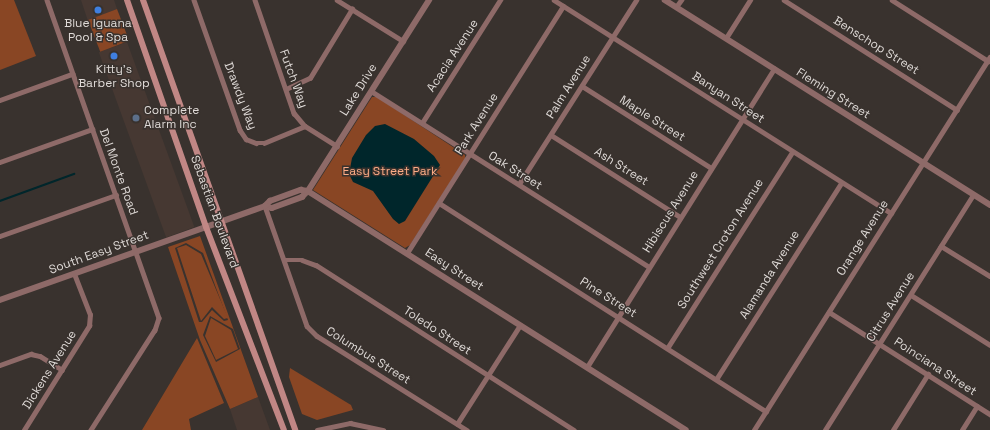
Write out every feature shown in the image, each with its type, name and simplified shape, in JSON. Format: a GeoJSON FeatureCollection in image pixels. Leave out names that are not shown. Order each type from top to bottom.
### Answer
{"type":"FeatureCollection","features":[{"type":"Feature","properties":{"kind":"main road","name":"Sebastian Boulevard"},"geometry":{"type":"LineString","coordinates":[[127,0],[206,227],[284,430]]}},
{"type":"Feature","properties":{"kind":"main road","name":"Sebastian Boulevard"},"geometry":{"type":"LineString","coordinates":[[143,0],[295,430]]}},
{"type":"Feature","properties":{"kind":"street","name":"Del Monte Road"},"geometry":{"type":"LineString","coordinates":[[47,0],[158,318],[155,330],[91,430]]}},
{"type":"Feature","properties":{"kind":"street","name":"Drawdy Way"},"geometry":{"type":"LineString","coordinates":[[194,0],[240,130],[246,139],[256,143],[264,143],[305,126]]}},
{"type":"Feature","properties":{"kind":"street","name":"Futch Way"},"geometry":{"type":"LineString","coordinates":[[255,0],[294,113],[305,126],[337,146]]}},
{"type":"Feature","properties":{"kind":"street"},"geometry":{"type":"LineString","coordinates":[[337,0],[403,41]]}},
{"type":"Feature","properties":{"kind":"street","name":"Lake Drive"},"geometry":{"type":"LineString","coordinates":[[308,191],[429,0]]}},
{"type":"Feature","properties":{"kind":"street","name":"Acacia Avenue"},"geometry":{"type":"LineString","coordinates":[[422,123],[500,0]]}},
{"type":"Feature","properties":{"kind":"street","name":"Banyan Street"},"geometry":{"type":"LineString","coordinates":[[554,0],[841,183],[891,213]]}},
{"type":"Feature","properties":{"kind":"street","name":"Palm Avenue"},"geometry":{"type":"LineString","coordinates":[[519,184],[636,0]]}},
{"type":"Feature","properties":{"kind":"street","name":"Fleming Street"},"geometry":{"type":"LineString","coordinates":[[665,0],[990,206]]}},
{"type":"Feature","properties":{"kind":"street"},"geometry":{"type":"LineString","coordinates":[[676,7],[681,0]]}},
{"type":"Feature","properties":{"kind":"street"},"geometry":{"type":"LineString","coordinates":[[726,38],[750,0]]}},
{"type":"Feature","properties":{"kind":"street","name":"Benschop Street"},"geometry":{"type":"LineString","coordinates":[[784,0],[957,110]]}},
{"type":"Feature","properties":{"kind":"street"},"geometry":{"type":"LineString","coordinates":[[892,0],[989,60]]}},
{"type":"Feature","properties":{"kind":"street","name":"Park Avenue"},"geometry":{"type":"LineString","coordinates":[[407,253],[563,6]]}},
{"type":"Feature","properties":{"kind":"street"},"geometry":{"type":"LineString","coordinates":[[286,89],[310,78],[352,9]]}},
{"type":"Feature","properties":{"kind":"street","name":"Orange Avenue"},"geometry":{"type":"LineString","coordinates":[[754,430],[989,60]]}},
{"type":"Feature","properties":{"kind":"street","name":"Hibiscus Avenue"},"geometry":{"type":"LineString","coordinates":[[587,367],[617,316],[774,69]]}},
{"type":"Feature","properties":{"kind":"street"},"geometry":{"type":"LineString","coordinates":[[0,100],[72,74]]}},
{"type":"Feature","properties":{"kind":"street","name":"Maple Street"},"geometry":{"type":"LineString","coordinates":[[582,86],[711,168]]}},
{"type":"Feature","properties":{"kind":"street","name":"Oak Street"},"geometry":{"type":"LineString","coordinates":[[371,92],[649,267]]}},
{"type":"Feature","properties":{"kind":"street"},"geometry":{"type":"LineString","coordinates":[[0,162],[92,129]]}},
{"type":"Feature","properties":{"kind":"street","name":"Ash Street"},"geometry":{"type":"LineString","coordinates":[[551,135],[680,217]]}},
{"type":"Feature","properties":{"kind":"street","name":"Southwest Croton Avenue"},"geometry":{"type":"LineString","coordinates":[[668,347],[792,152]]}},
{"type":"Feature","properties":{"kind":"street","name":"Alamanda Avenue"},"geometry":{"type":"LineString","coordinates":[[717,378],[841,183]]}},
{"type":"Feature","properties":{"kind":"street"},"geometry":{"type":"LineString","coordinates":[[206,227],[265,206],[270,201],[301,190],[308,191]]}},
{"type":"Feature","properties":{"kind":"street","name":"Easy Street"},"geometry":{"type":"LineString","coordinates":[[308,191],[684,429]]}},
{"type":"Feature","properties":{"kind":"street"},"geometry":{"type":"LineString","coordinates":[[0,236],[116,195]]}},
{"type":"Feature","properties":{"kind":"street","name":"Citrus Avenue"},"geometry":{"type":"LineString","coordinates":[[825,430],[973,195]]}},
{"type":"Feature","properties":{"kind":"street","name":"Pine Street"},"geometry":{"type":"LineString","coordinates":[[439,203],[717,378],[766,411]]}},
{"type":"Feature","properties":{"kind":"street","name":"Columbus Street"},"geometry":{"type":"LineString","coordinates":[[265,206],[308,326],[317,336],[467,430]]}},
{"type":"Feature","properties":{"kind":"street","name":"South Easy Street"},"geometry":{"type":"LineString","coordinates":[[0,300],[206,227]]}},
{"type":"Feature","properties":{"kind":"street"},"geometry":{"type":"LineString","coordinates":[[941,246],[990,276]]}},
{"type":"Feature","properties":{"kind":"street","name":"Toledo Street"},"geometry":{"type":"LineString","coordinates":[[285,260],[302,260],[316,265],[574,430]]}},
{"type":"Feature","properties":{"kind":"street","name":"Dickens Avenue"},"geometry":{"type":"LineString","coordinates":[[24,430],[89,326],[90,315],[74,274]]}},
{"type":"Feature","properties":{"kind":"street"},"geometry":{"type":"LineString","coordinates":[[911,295],[990,345]]}},
{"type":"Feature","properties":{"kind":"street","name":"Poinciana Street"},"geometry":{"type":"LineString","coordinates":[[828,312],[990,414]]}},
{"type":"Feature","properties":{"kind":"street"},"geometry":{"type":"LineString","coordinates":[[457,424],[520,325]]}},
{"type":"Feature","properties":{"kind":"street"},"geometry":{"type":"LineString","coordinates":[[0,365],[31,354],[40,356],[62,370]]}},
{"type":"Feature","properties":{"kind":"street"},"geometry":{"type":"LineString","coordinates":[[893,430],[928,374]]}},
{"type":"Feature","properties":{"kind":"street"},"geometry":{"type":"LineString","coordinates":[[962,430],[977,406]]}},
{"type":"Feature","properties":{"kind":"street"},"geometry":{"type":"LineString","coordinates":[[317,430],[350,423],[383,430]]}},
{"type":"Feature","properties":{"kind":"shaded area"},"geometry":{"type":"Polygon","coordinates":[[[81,0],[114,0],[117,9],[88,21],[81,0]]]}},
{"type":"Feature","properties":{"kind":"shaded area"},"geometry":{"type":"Polygon","coordinates":[[[127,42],[194,227],[166,237],[99,52],[127,42]]]}},
{"type":"Feature","properties":{"kind":"shaded area"},"geometry":{"type":"Polygon","coordinates":[[[258,397],[270,430],[237,430],[230,409],[258,397]]]}},
{"type":"Feature","properties":{"kind":"green space"},"geometry":{"type":"Polygon","coordinates":[[[0,0],[14,0],[36,56],[0,70],[0,0]]]}},
{"type":"Feature","properties":{"kind":"green space"},"geometry":{"type":"Polygon","coordinates":[[[117,9],[129,41],[100,52],[88,20],[117,9]]]}},
{"type":"Feature","properties":{"kind":"green space","name":"Easy Street Park"},"geometry":{"type":"Polygon","coordinates":[[[372,97],[377,97],[465,155],[465,159],[410,245],[405,248],[313,190],[372,97]]]}},
{"type":"Feature","properties":{"kind":"green space"},"geometry":{"type":"Polygon","coordinates":[[[200,236],[258,397],[230,409],[200,340],[168,247],[200,236]],[[186,243],[175,248],[199,322],[202,322],[212,310],[224,321],[228,320],[203,253],[186,243]],[[210,316],[203,335],[216,362],[240,349],[233,329],[210,316]]]}},
{"type":"Feature","properties":{"kind":"green space"},"geometry":{"type":"Polygon","coordinates":[[[186,245],[201,254],[228,318],[224,319],[212,307],[201,321],[177,248],[186,245]]]}},
{"type":"Feature","properties":{"kind":"green space"},"geometry":{"type":"Polygon","coordinates":[[[211,318],[231,330],[238,349],[216,360],[205,336],[211,318]]]}},
{"type":"Feature","properties":{"kind":"green space"},"geometry":{"type":"Polygon","coordinates":[[[197,338],[224,403],[189,419],[191,430],[142,430],[197,338]]]}},
{"type":"Feature","properties":{"kind":"green space"},"geometry":{"type":"Polygon","coordinates":[[[290,368],[351,405],[353,410],[317,420],[302,414],[289,377],[290,368]]]}},
{"type":"Feature","properties":{"kind":"water"},"geometry":{"type":"Polygon","coordinates":[[[385,124],[414,139],[434,156],[440,165],[405,221],[399,224],[393,219],[373,191],[353,182],[349,174],[352,158],[366,135],[375,126],[385,124]]]}},
{"type":"Feature","properties":{"kind":"waterway"},"geometry":{"type":"LineString","coordinates":[[0,201],[74,174]]}},
{"type":"Feature","properties":{"kind":"place","name":"Blue Iguana Pool & Spa"},"geometry":{"type":"Point","coordinates":[98,10]}},
{"type":"Feature","properties":{"kind":"place","name":"Kitty's Barber Shop"},"geometry":{"type":"Point","coordinates":[114,56]}},
{"type":"Feature","properties":{"kind":"place","name":"Complete Alarm Inc"},"geometry":{"type":"Point","coordinates":[136,118]}}]}
